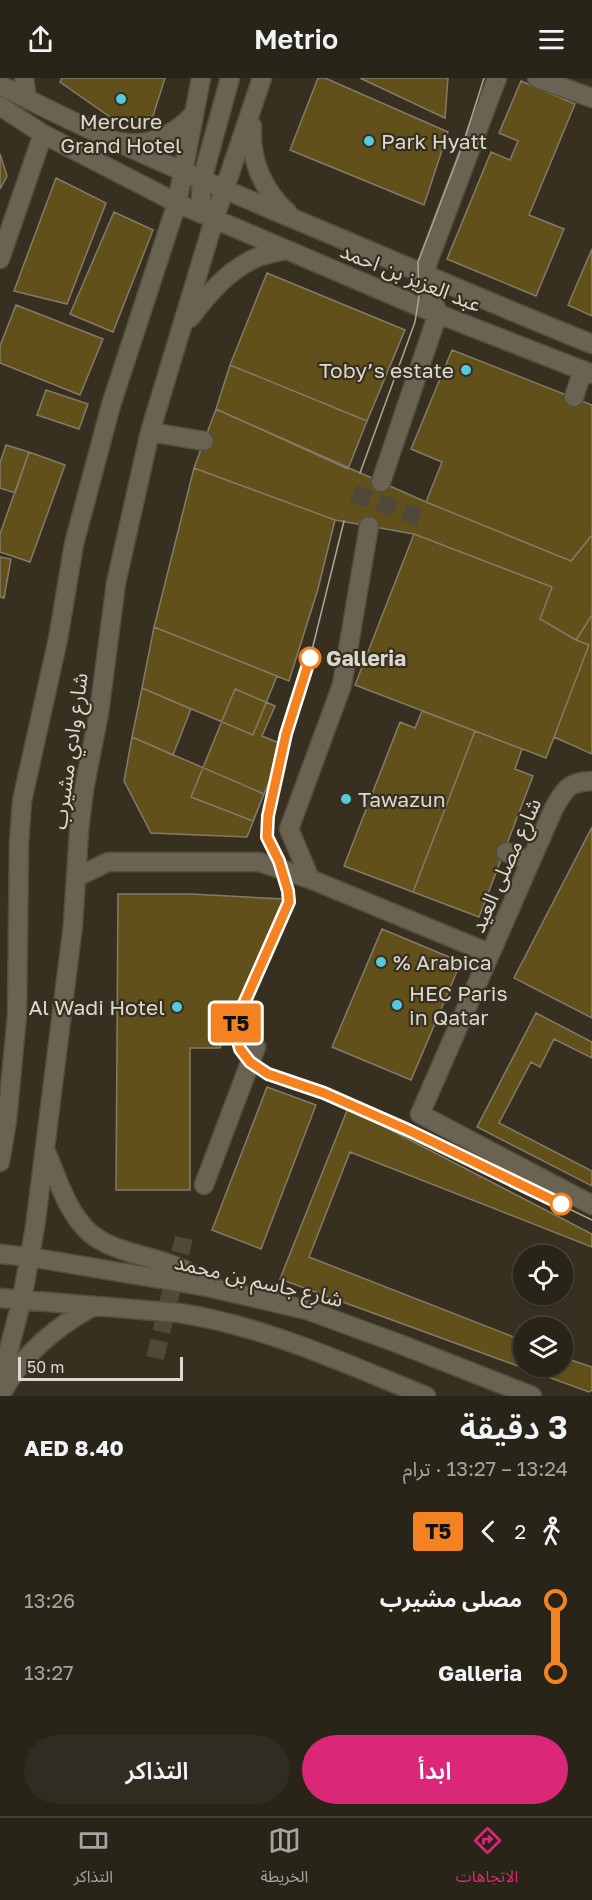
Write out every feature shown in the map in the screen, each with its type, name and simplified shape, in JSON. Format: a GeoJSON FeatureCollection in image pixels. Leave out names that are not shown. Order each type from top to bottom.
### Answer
{"type":"FeatureCollection","features":[{"type":"Feature","properties":{"kind":"street"},"geometry":{"type":"LineString","coordinates":[[24,78],[27,99]]}},
{"type":"Feature","properties":{"kind":"street","name":"شارع وادي مشيرب"},"geometry":{"type":"LineString","coordinates":[[0,1162],[7,1120],[17,1015],[19,844],[22,801],[58,639],[74,544],[111,405],[177,203],[192,115],[201,78]]}},
{"type":"Feature","properties":{"kind":"street"},"geometry":{"type":"LineString","coordinates":[[214,220],[202,208],[200,197],[202,180],[230,78]]}},
{"type":"Feature","properties":{"kind":"street"},"geometry":{"type":"LineString","coordinates":[[226,190],[262,78]]}},
{"type":"Feature","properties":{"kind":"street"},"geometry":{"type":"LineString","coordinates":[[381,482],[438,313],[423,275],[497,78]]}},
{"type":"Feature","properties":{"kind":"street"},"geometry":{"type":"LineString","coordinates":[[537,78],[592,98]]}},
{"type":"Feature","properties":{"kind":"street"},"geometry":{"type":"LineString","coordinates":[[0,85],[103,137],[126,143],[150,141],[171,134],[192,115]]}},
{"type":"Feature","properties":{"kind":"street"},"geometry":{"type":"LineString","coordinates":[[255,102],[251,141],[257,169],[269,192],[294,219]]}},
{"type":"Feature","properties":{"kind":"street","name":"عبد العزيز بن احمد"},"geometry":{"type":"LineString","coordinates":[[0,106],[43,134],[214,220],[587,372]]}},
{"type":"Feature","properties":{"kind":"street"},"geometry":{"type":"LineString","coordinates":[[0,259],[43,134]]}},
{"type":"Feature","properties":{"kind":"street","name":"عبد العزيز بن احمد"},"geometry":{"type":"LineString","coordinates":[[103,137],[423,275],[592,344]]}},
{"type":"Feature","properties":{"kind":"street","name":"شارع وادي مشيرب"},"geometry":{"type":"LineString","coordinates":[[0,1383],[22,1299],[30,1257],[72,937],[84,789],[99,713],[116,583],[150,432],[214,220],[226,190]]}},
{"type":"Feature","properties":{"kind":"street"},"geometry":{"type":"LineString","coordinates":[[184,325],[219,283],[236,269],[258,257],[286,250]]}},
{"type":"Feature","properties":{"kind":"street"},"geometry":{"type":"LineString","coordinates":[[574,397],[587,372]]}},
{"type":"Feature","properties":{"kind":"street"},"geometry":{"type":"LineString","coordinates":[[150,432],[204,441]]}},
{"type":"Feature","properties":{"kind":"street"},"geometry":{"type":"LineString","coordinates":[[310,879],[289,829],[342,684],[369,526]]}},
{"type":"Feature","properties":{"kind":"street","name":"شارع مصلى العيد"},"geometry":{"type":"LineString","coordinates":[[592,782],[576,782],[564,791],[554,808],[420,1114],[592,1205]]}},
{"type":"Feature","properties":{"kind":"street"},"geometry":{"type":"LineString","coordinates":[[506,852],[530,862]]}},
{"type":"Feature","properties":{"kind":"street"},"geometry":{"type":"LineString","coordinates":[[77,877],[108,862],[259,862],[310,879],[489,953]]}},
{"type":"Feature","properties":{"kind":"street"},"geometry":{"type":"LineString","coordinates":[[204,1185],[256,1047]]}},
{"type":"Feature","properties":{"kind":"street"},"geometry":{"type":"LineString","coordinates":[[45,1150],[67,1201],[76,1217],[89,1232],[101,1241],[174,1265],[190,1273],[208,1287]]}},
{"type":"Feature","properties":{"kind":"street","name":"شارع جاسم بن محمد"},"geometry":{"type":"LineString","coordinates":[[0,1254],[208,1287],[307,1310],[532,1396]]}},
{"type":"Feature","properties":{"kind":"street"},"geometry":{"type":"LineString","coordinates":[[0,1298],[179,1313],[214,1319],[323,1353],[426,1396]]}},
{"type":"Feature","properties":{"kind":"street"},"geometry":{"type":"LineString","coordinates":[[0,1396],[36,1347],[55,1331],[92,1307]]}},
{"type":"Feature","properties":{"kind":"building","name":"Mercure Grand Hotel"},"geometry":{"type":"Polygon","coordinates":[[[62,78],[165,78],[153,116],[113,119],[60,82],[62,78]]]}},
{"type":"Feature","properties":{"kind":"building","name":"Park Hyatt"},"geometry":{"type":"Polygon","coordinates":[[[318,78],[325,78],[448,132],[424,205],[290,150],[318,78]]]}},
{"type":"Feature","properties":{"kind":"building"},"geometry":{"type":"Polygon","coordinates":[[[360,78],[448,78],[445,118],[360,78]]]}},
{"type":"Feature","properties":{"kind":"building"},"geometry":{"type":"Polygon","coordinates":[[[521,81],[575,104],[529,215],[564,229],[536,296],[447,259],[491,152],[510,160],[518,141],[499,133],[521,81]]]}},
{"type":"Feature","properties":{"kind":"building"},"geometry":{"type":"Polygon","coordinates":[[[0,154],[7,176],[0,189],[0,154]]]}},
{"type":"Feature","properties":{"kind":"building"},"geometry":{"type":"Polygon","coordinates":[[[56,178],[106,203],[67,304],[14,291],[56,178]]]}},
{"type":"Feature","properties":{"kind":"building"},"geometry":{"type":"Polygon","coordinates":[[[114,212],[153,230],[113,332],[70,314],[114,212]]]}},
{"type":"Feature","properties":{"kind":"building"},"geometry":{"type":"Polygon","coordinates":[[[592,249],[592,316],[568,305],[592,249]]]}},
{"type":"Feature","properties":{"kind":"building"},"geometry":{"type":"Polygon","coordinates":[[[267,273],[405,330],[367,421],[230,365],[267,273]]]}},
{"type":"Feature","properties":{"kind":"building"},"geometry":{"type":"Polygon","coordinates":[[[16,305],[103,339],[80,395],[0,363],[0,346],[16,305]]]}},
{"type":"Feature","properties":{"kind":"building"},"geometry":{"type":"Polygon","coordinates":[[[452,350],[592,405],[592,535],[571,561],[426,502],[442,462],[411,449],[452,350]]]}},
{"type":"Feature","properties":{"kind":"building"},"geometry":{"type":"Polygon","coordinates":[[[230,365],[367,421],[348,469],[216,409],[230,365]]]}},
{"type":"Feature","properties":{"kind":"building"},"geometry":{"type":"Polygon","coordinates":[[[46,390],[88,404],[79,429],[37,415],[46,390]]]}},
{"type":"Feature","properties":{"kind":"building"},"geometry":{"type":"Polygon","coordinates":[[[216,409],[426,502],[571,561],[592,535],[592,615],[576,640],[540,619],[552,587],[414,534],[335,520],[194,468],[216,409]]]}},
{"type":"Feature","properties":{"kind":"building"},"geometry":{"type":"Polygon","coordinates":[[[6,445],[29,452],[15,493],[0,488],[0,463],[6,445]]]}},
{"type":"Feature","properties":{"kind":"building"},"geometry":{"type":"Polygon","coordinates":[[[29,452],[65,465],[30,562],[0,552],[0,534],[29,452]]]}},
{"type":"Feature","properties":{"kind":"building"},"geometry":{"type":"Polygon","coordinates":[[[194,468],[335,520],[318,589],[289,681],[154,627],[194,468]]]}},
{"type":"Feature","properties":{"kind":"building"},"geometry":{"type":"Polygon","coordinates":[[[414,534],[552,587],[540,619],[589,645],[546,758],[355,685],[414,534]]]}},
{"type":"Feature","properties":{"kind":"building"},"geometry":{"type":"Polygon","coordinates":[[[0,557],[11,559],[4,598],[0,597],[0,557]]]}},
{"type":"Feature","properties":{"kind":"building"},"geometry":{"type":"Polygon","coordinates":[[[592,615],[592,754],[554,737],[589,645],[576,640],[592,615]]]}},
{"type":"Feature","properties":{"kind":"building"},"geometry":{"type":"Polygon","coordinates":[[[154,627],[277,676],[253,735],[142,688],[154,627]]]}},
{"type":"Feature","properties":{"kind":"building"},"geometry":{"type":"Polygon","coordinates":[[[142,688],[191,709],[173,755],[132,737],[142,688]]]}},
{"type":"Feature","properties":{"kind":"building"},"geometry":{"type":"Polygon","coordinates":[[[235,689],[275,706],[262,736],[284,745],[253,821],[191,797],[235,689]]]}},
{"type":"Feature","properties":{"kind":"building"},"geometry":{"type":"Polygon","coordinates":[[[422,711],[475,731],[413,892],[344,866],[400,722],[415,728],[422,711]]]}},
{"type":"Feature","properties":{"kind":"building"},"geometry":{"type":"Polygon","coordinates":[[[475,731],[522,749],[515,769],[533,776],[479,917],[413,892],[475,731]]]}},
{"type":"Feature","properties":{"kind":"building"},"geometry":{"type":"Polygon","coordinates":[[[132,737],[264,794],[247,837],[151,833],[124,781],[132,737]]]}},
{"type":"Feature","properties":{"kind":"building"},"geometry":{"type":"Polygon","coordinates":[[[592,827],[592,1018],[514,978],[592,827]]]}},
{"type":"Feature","properties":{"kind":"building","name":"Al Wadi Hotel"},"geometry":{"type":"Polygon","coordinates":[[[118,894],[191,894],[283,899],[220,1048],[190,1048],[190,1190],[116,1190],[118,894]]]}},
{"type":"Feature","properties":{"kind":"building","name":"HEC Paris in Qatar"},"geometry":{"type":"Polygon","coordinates":[[[382,929],[461,962],[411,1080],[332,1047],[382,929]]]}},
{"type":"Feature","properties":{"kind":"building"},"geometry":{"type":"Polygon","coordinates":[[[536,1013],[592,1042],[592,1058],[554,1039],[540,1067],[531,1062],[499,1123],[592,1171],[592,1186],[477,1127],[536,1013]]]}},
{"type":"Feature","properties":{"kind":"building"},"geometry":{"type":"Polygon","coordinates":[[[267,1087],[316,1105],[261,1249],[212,1230],[267,1087]]]}},
{"type":"Feature","properties":{"kind":"building"},"geometry":{"type":"Polygon","coordinates":[[[348,1108],[592,1234],[592,1247],[350,1152],[309,1257],[513,1337],[513,1364],[280,1279],[348,1108]]]}},
{"type":"Feature","properties":{"kind":"building"},"geometry":{"type":"Polygon","coordinates":[[[573,1361],[592,1367],[592,1390],[589,1392],[548,1377],[573,1377],[573,1361]]]}},
{"type":"Feature","properties":{"kind":"tunnel"},"geometry":{"type":"LineString","coordinates":[[353,493],[420,518]]}},
{"type":"Feature","properties":{"kind":"tunnel"},"geometry":{"type":"LineString","coordinates":[[155,1358],[184,1238]]}},
{"type":"Feature","properties":{"kind":"tram line"},"geometry":{"type":"LineString","coordinates":[[360,473],[415,322],[419,296],[418,262],[464,141],[484,78]]}},
{"type":"Feature","properties":{"kind":"tram line"},"geometry":{"type":"LineString","coordinates":[[344,521],[310,658],[286,734],[268,817],[267,837],[279,861],[289,902],[234,1026],[240,1049],[250,1062],[268,1074],[324,1093],[408,1130],[592,1220]]}},
{"type":"Feature","properties":{"kind":"tram line","name":"T5"},"geometry":{"type":"LineString","coordinates":[[310,658],[286,734],[268,816],[267,837],[279,861],[289,902],[234,1026],[240,1049],[250,1062],[268,1074],[324,1093],[408,1130],[561,1204]]}},
{"type":"Feature","properties":{"kind":"place","name":"Mercure Grand Hotel"},"geometry":{"type":"Point","coordinates":[121,99]}},
{"type":"Feature","properties":{"kind":"place","name":"Park Hyatt"},"geometry":{"type":"Point","coordinates":[369,141]}},
{"type":"Feature","properties":{"kind":"place","name":"Toby’s estate"},"geometry":{"type":"Point","coordinates":[466,370]}},
{"type":"Feature","properties":{"kind":"place","name":"Galleria"},"geometry":{"type":"Point","coordinates":[310,658]}},
{"type":"Feature","properties":{"kind":"place","name":"Tawazun"},"geometry":{"type":"Point","coordinates":[346,799]}},
{"type":"Feature","properties":{"kind":"place","name":"% Arabica"},"geometry":{"type":"Point","coordinates":[381,962]}},
{"type":"Feature","properties":{"kind":"place","name":"HEC Paris in Qatar"},"geometry":{"type":"Point","coordinates":[397,1005]}},
{"type":"Feature","properties":{"kind":"place","name":"Al Wadi Hotel"},"geometry":{"type":"Point","coordinates":[177,1007]}}]}
